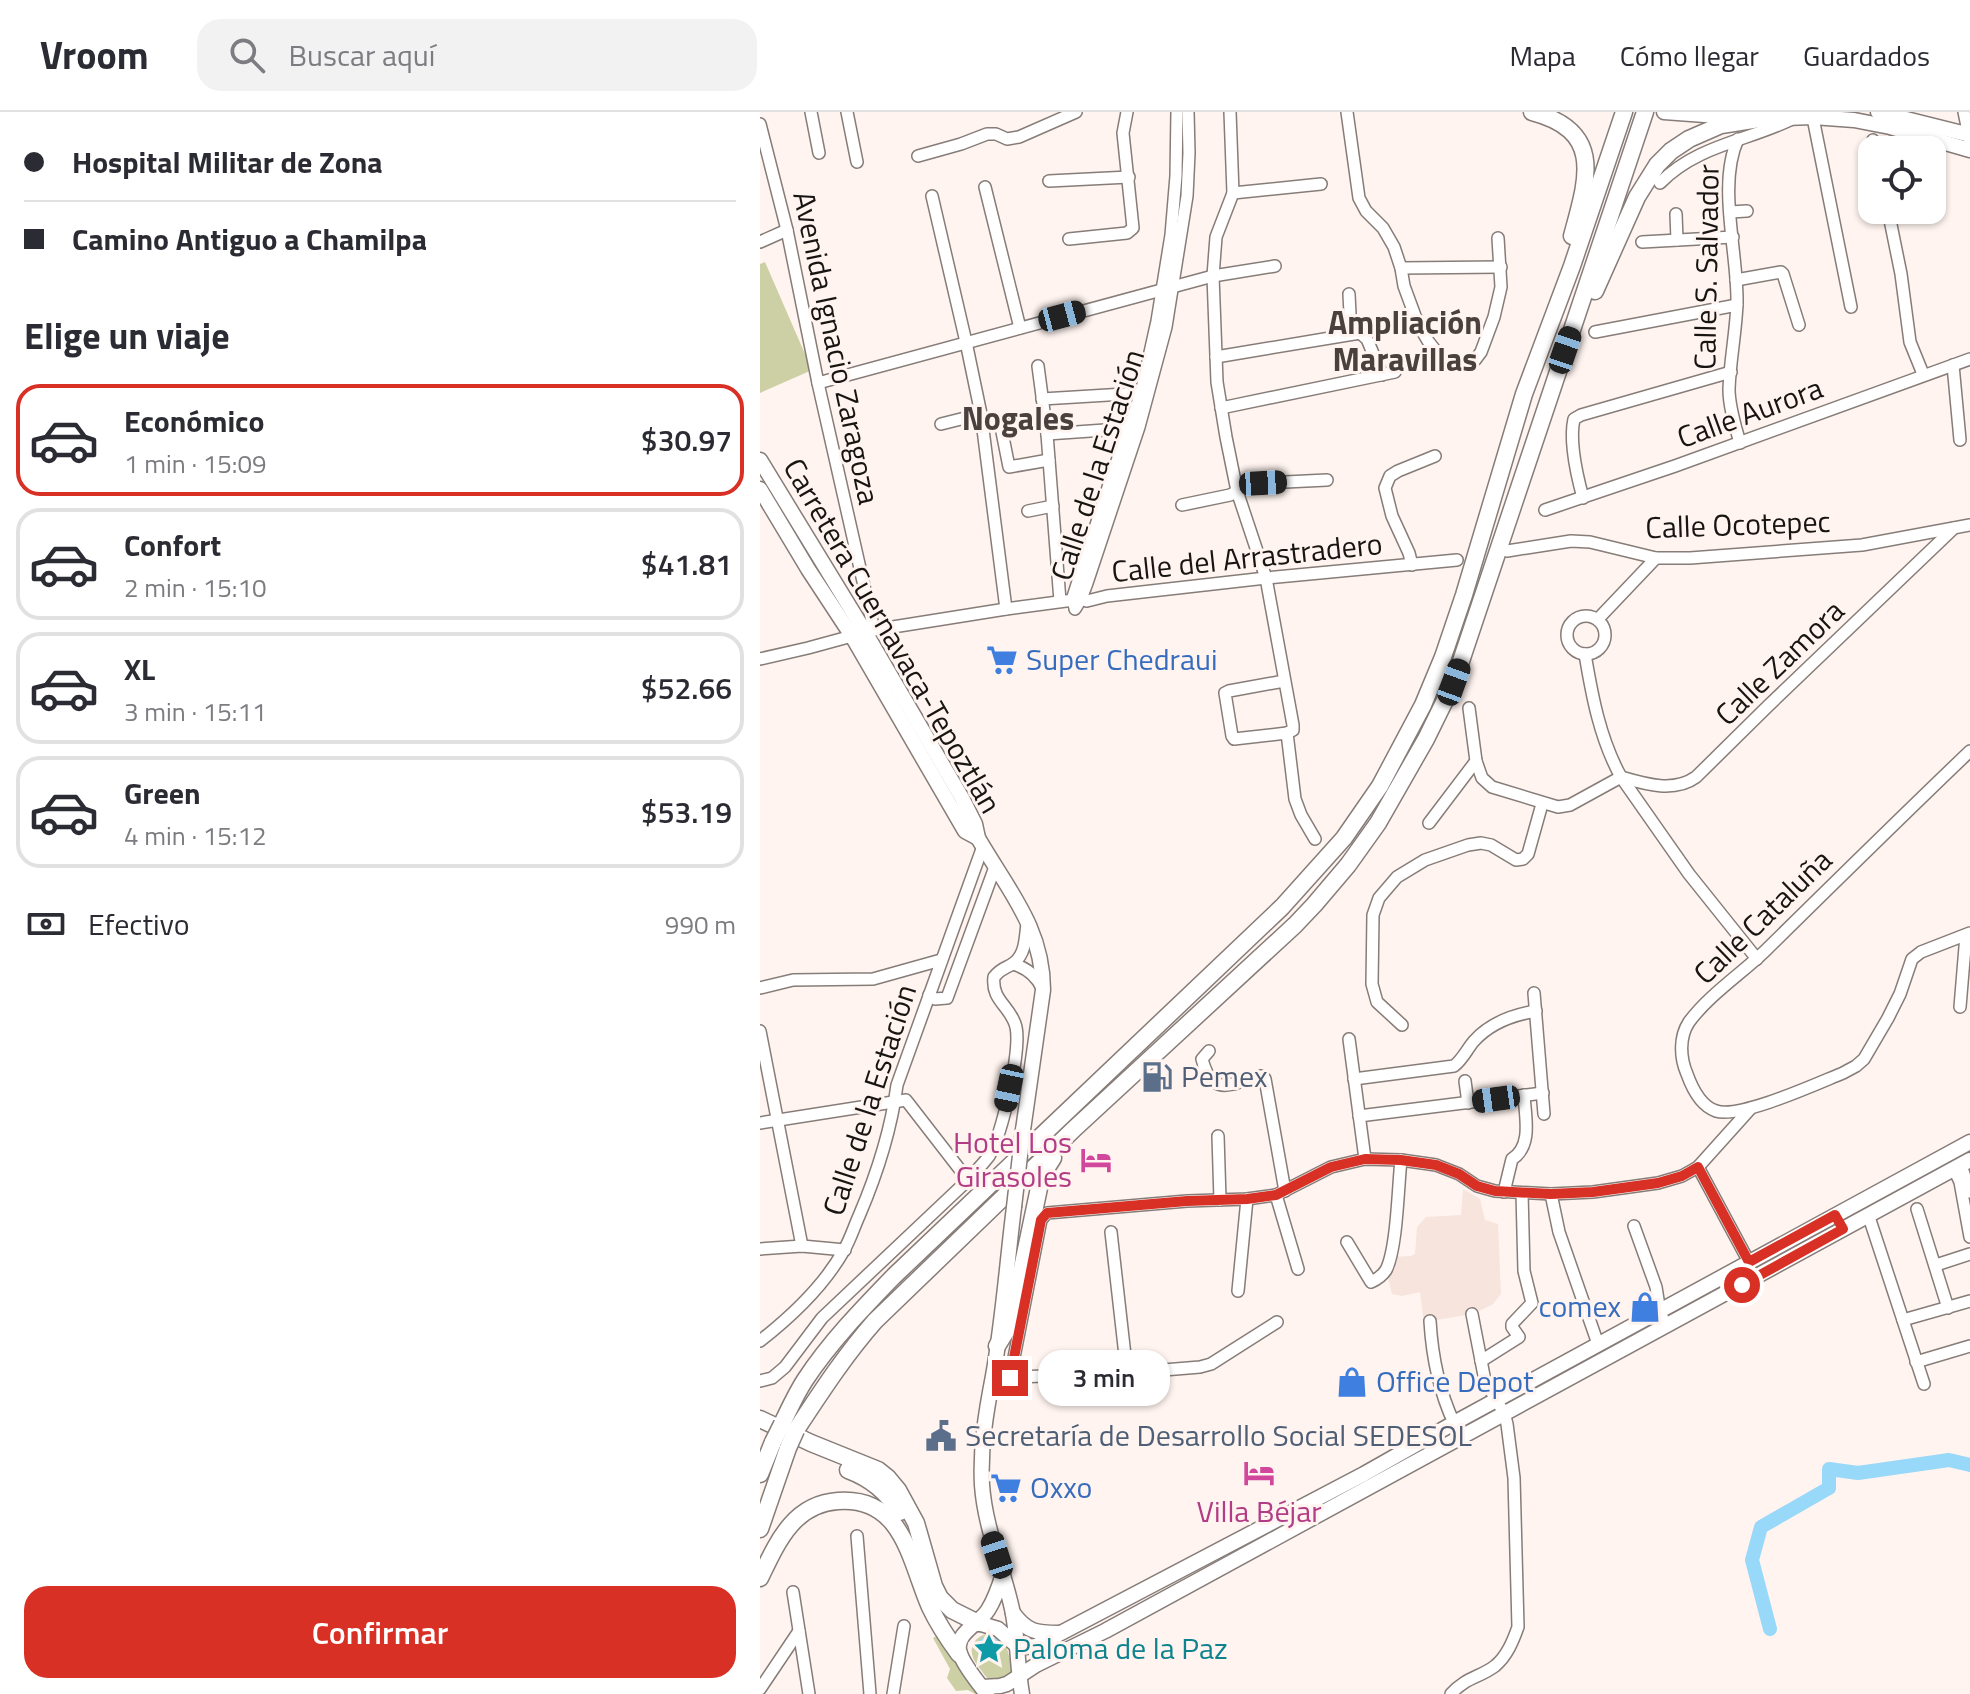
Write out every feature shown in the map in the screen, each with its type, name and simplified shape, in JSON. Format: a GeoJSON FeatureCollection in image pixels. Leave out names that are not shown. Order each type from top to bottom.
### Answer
{"type":"FeatureCollection","features":[{"type":"Feature","properties":{"kind":"highway"},"geometry":{"type":"LineString","coordinates":[[1532,112],[1564,125],[1579,142],[1585,157],[1581,203],[1544,337]]}},
{"type":"Feature","properties":{"kind":"highway"},"geometry":{"type":"LineString","coordinates":[[761,1468],[780,1445],[789,1427],[804,1382],[860,1310],[1282,907],[1344,838],[1380,786],[1409,734],[1443,657],[1524,394],[1572,266],[1624,112]]}},
{"type":"Feature","properties":{"kind":"highway"},"geometry":{"type":"LineString","coordinates":[[789,1427],[875,1321],[1074,1129],[1295,925],[1348,865],[1378,823],[1454,682],[1645,112]]}},
{"type":"Feature","properties":{"kind":"highway"},"geometry":{"type":"LineString","coordinates":[[1552,387],[1568,360],[1637,197],[1657,165],[1671,151],[1700,134],[1721,125],[1759,119]]}},
{"type":"Feature","properties":{"kind":"highway"},"geometry":{"type":"LineString","coordinates":[[997,1346],[1010,1325],[1039,1188],[1050,1162],[1074,1129]]}},
{"type":"Feature","properties":{"kind":"highway"},"geometry":{"type":"LineString","coordinates":[[760,1419],[878,1470],[888,1478],[916,1523],[940,1598],[952,1610],[978,1623]]}},
{"type":"Feature","properties":{"kind":"highway"},"geometry":{"type":"LineString","coordinates":[[760,1429],[864,1476],[877,1485],[889,1497],[908,1527],[914,1566]]}},
{"type":"Feature","properties":{"kind":"highway"},"geometry":{"type":"LineString","coordinates":[[760,1529],[780,1445]]}},
{"type":"Feature","properties":{"kind":"highway"},"geometry":{"type":"LineString","coordinates":[[760,1578],[788,1525],[813,1507],[842,1500],[877,1508],[892,1520],[904,1539],[930,1608],[959,1654]]}},
{"type":"Feature","properties":{"kind":"main road"},"geometry":{"type":"LineString","coordinates":[[1664,112],[1759,119],[1813,114],[1970,140]]}},
{"type":"Feature","properties":{"kind":"main road"},"geometry":{"type":"LineString","coordinates":[[1878,112],[1970,140]]}},
{"type":"Feature","properties":{"kind":"main road","name":"Carretera Cuernavaca-Tepoztlán"},"geometry":{"type":"LineString","coordinates":[[760,460],[864,633],[965,831],[980,842],[1028,920],[1043,969],[1043,990],[997,1346],[984,1423],[984,1502],[1013,1613],[1016,1645]]}},
{"type":"Feature","properties":{"kind":"main road","name":"Carretera Cuernavaca-Tepoztlán"},"geometry":{"type":"LineString","coordinates":[[760,489],[808,569],[864,633]]}},
{"type":"Feature","properties":{"kind":"main road"},"geometry":{"type":"LineString","coordinates":[[978,1623],[998,1629],[1016,1645],[1036,1646],[1364,1474],[1454,1423],[1506,1411],[1598,1344],[1970,1142]]}},
{"type":"Feature","properties":{"kind":"main road"},"geometry":{"type":"LineString","coordinates":[[1003,1573],[997,1593],[978,1623],[961,1638],[959,1654],[984,1691],[1000,1686],[1105,1631],[1962,1165]]}},
{"type":"Feature","properties":{"kind":"main road"},"geometry":{"type":"LineString","coordinates":[[1835,1215],[1843,1229]]}},
{"type":"Feature","properties":{"kind":"main road"},"geometry":{"type":"LineString","coordinates":[[1013,1613],[1031,1631],[1059,1633]]}},
{"type":"Feature","properties":{"kind":"main road"},"geometry":{"type":"LineString","coordinates":[[1097,1615],[1105,1631]]}},
{"type":"Feature","properties":{"kind":"main road"},"geometry":{"type":"LineString","coordinates":[[1016,1645],[1022,1694]]}},
{"type":"Feature","properties":{"kind":"street"},"geometry":{"type":"LineString","coordinates":[[811,112],[819,153]]}},
{"type":"Feature","properties":{"kind":"street"},"geometry":{"type":"LineString","coordinates":[[847,112],[857,162]]}},
{"type":"Feature","properties":{"kind":"street"},"geometry":{"type":"LineString","coordinates":[[918,156],[987,134],[1007,139],[1019,137],[1076,112]]}},
{"type":"Feature","properties":{"kind":"street"},"geometry":{"type":"LineString","coordinates":[[1069,239],[1131,231],[1133,228],[1123,133],[1127,112]]}},
{"type":"Feature","properties":{"kind":"street","name":"Calle de la Estación"},"geometry":{"type":"LineString","coordinates":[[1134,428],[1169,288],[1177,112]]}},
{"type":"Feature","properties":{"kind":"street","name":"Calle de la Estación"},"geometry":{"type":"LineString","coordinates":[[1071,600],[1159,353],[1187,196],[1188,112]]}},
{"type":"Feature","properties":{"kind":"street"},"geometry":{"type":"LineString","coordinates":[[1230,112],[1233,193],[1216,237],[1213,276],[1221,408],[1237,491],[1266,578],[1293,725],[1293,730],[1287,733],[1234,739],[1225,693],[1284,681]]}},
{"type":"Feature","properties":{"kind":"street"},"geometry":{"type":"LineString","coordinates":[[1347,112],[1359,198],[1394,247],[1418,324],[1442,359],[1451,364],[1462,365],[1475,360],[1481,352],[1501,287],[1498,238]]}},
{"type":"Feature","properties":{"kind":"street"},"geometry":{"type":"LineString","coordinates":[[1964,112],[1970,140]]}},
{"type":"Feature","properties":{"kind":"street"},"geometry":{"type":"LineString","coordinates":[[1813,114],[1851,307]]}},
{"type":"Feature","properties":{"kind":"street"},"geometry":{"type":"LineString","coordinates":[[1660,183],[1695,156],[1794,118]]}},
{"type":"Feature","properties":{"kind":"street","name":"Avenida Ignacio Zaragoza"},"geometry":{"type":"LineString","coordinates":[[760,124],[787,230],[864,633]]}},
{"type":"Feature","properties":{"kind":"street","name":"Calle S. Salvador"},"geometry":{"type":"LineString","coordinates":[[1738,139],[1732,154],[1728,194],[1737,305],[1729,391],[1740,443]]}},
{"type":"Feature","properties":{"kind":"street"},"geometry":{"type":"LineString","coordinates":[[1049,181],[1129,177]]}},
{"type":"Feature","properties":{"kind":"street"},"geometry":{"type":"LineString","coordinates":[[1233,193],[1321,184]]}},
{"type":"Feature","properties":{"kind":"street"},"geometry":{"type":"LineString","coordinates":[[985,187],[1020,328]]}},
{"type":"Feature","properties":{"kind":"street"},"geometry":{"type":"LineString","coordinates":[[932,196],[981,414],[1006,609]]}},
{"type":"Feature","properties":{"kind":"street"},"geometry":{"type":"LineString","coordinates":[[1730,212],[1747,211]]}},
{"type":"Feature","properties":{"kind":"street"},"geometry":{"type":"LineString","coordinates":[[1676,214],[1677,240]]}},
{"type":"Feature","properties":{"kind":"street"},"geometry":{"type":"LineString","coordinates":[[1891,224],[1910,342],[1923,374]]}},
{"type":"Feature","properties":{"kind":"street"},"geometry":{"type":"LineString","coordinates":[[760,242],[787,230]]}},
{"type":"Feature","properties":{"kind":"street"},"geometry":{"type":"LineString","coordinates":[[1642,242],[1733,237]]}},
{"type":"Feature","properties":{"kind":"street"},"geometry":{"type":"LineString","coordinates":[[818,383],[1213,276],[1275,266]]}},
{"type":"Feature","properties":{"kind":"street"},"geometry":{"type":"LineString","coordinates":[[1401,268],[1501,267]]}},
{"type":"Feature","properties":{"kind":"street"},"geometry":{"type":"LineString","coordinates":[[1736,280],[1781,272],[1799,325]]}},
{"type":"Feature","properties":{"kind":"street"},"geometry":{"type":"LineString","coordinates":[[1349,294],[1356,333]]}},
{"type":"Feature","properties":{"kind":"street"},"geometry":{"type":"LineString","coordinates":[[1595,332],[1737,305]]}},
{"type":"Feature","properties":{"kind":"street"},"geometry":{"type":"LineString","coordinates":[[1216,357],[1356,333],[1367,339],[1382,375]]}},
{"type":"Feature","properties":{"kind":"street","name":"Calle Aurora"},"geometry":{"type":"LineString","coordinates":[[1545,510],[1970,359]]}},
{"type":"Feature","properties":{"kind":"street"},"geometry":{"type":"LineString","coordinates":[[1953,365],[1960,440]]}},
{"type":"Feature","properties":{"kind":"street"},"geometry":{"type":"LineString","coordinates":[[1038,366],[1053,506],[1071,600]]}},
{"type":"Feature","properties":{"kind":"street"},"geometry":{"type":"LineString","coordinates":[[1221,408],[1395,372]]}},
{"type":"Feature","properties":{"kind":"street"},"geometry":{"type":"LineString","coordinates":[[1583,498],[1574,452],[1574,419],[1731,372]]}},
{"type":"Feature","properties":{"kind":"street"},"geometry":{"type":"LineString","coordinates":[[1042,399],[1141,393]]}},
{"type":"Feature","properties":{"kind":"street"},"geometry":{"type":"LineString","coordinates":[[941,424],[981,414]]}},
{"type":"Feature","properties":{"kind":"street"},"geometry":{"type":"LineString","coordinates":[[1007,425],[1002,432],[1009,467],[1049,460]]}},
{"type":"Feature","properties":{"kind":"street"},"geometry":{"type":"LineString","coordinates":[[1047,434],[1134,428]]}},
{"type":"Feature","properties":{"kind":"street"},"geometry":{"type":"LineString","coordinates":[[1412,565],[1392,516],[1385,488],[1390,476],[1435,456]]}},
{"type":"Feature","properties":{"kind":"street"},"geometry":{"type":"LineString","coordinates":[[1182,505],[1230,495],[1263,483],[1327,480]]}},
{"type":"Feature","properties":{"kind":"street"},"geometry":{"type":"LineString","coordinates":[[1028,511],[1053,506]]}},
{"type":"Feature","properties":{"kind":"street","name":"Calle Ocotepec"},"geometry":{"type":"LineString","coordinates":[[1507,551],[1571,541],[1590,542],[1656,558],[1690,558],[1862,545],[1970,525]]}},
{"type":"Feature","properties":{"kind":"street","name":"Calle Zamora"},"geometry":{"type":"LineString","coordinates":[[1621,777],[1670,786],[1687,784],[1954,528]]}},
{"type":"Feature","properties":{"kind":"street"},"geometry":{"type":"LineString","coordinates":[[1598,619],[1656,558]]}},
{"type":"Feature","properties":{"kind":"street","name":"Calle del Arrastradero"},"geometry":{"type":"LineString","coordinates":[[760,659],[864,633],[1006,609],[1266,578],[1457,560]]}},
{"type":"Feature","properties":{"kind":"street"},"geometry":{"type":"LineString","coordinates":[[1591,616],[1603,624],[1603,645],[1599,650],[1585,654],[1578,653],[1569,642],[1568,628],[1572,622],[1591,616]]}},
{"type":"Feature","properties":{"kind":"street"},"geometry":{"type":"LineString","coordinates":[[1585,654],[1593,700],[1613,763],[1689,874],[1757,959]]}},
{"type":"Feature","properties":{"kind":"street"},"geometry":{"type":"LineString","coordinates":[[1469,708],[1476,761],[1482,778],[1492,787],[1558,807],[1570,805],[1621,777]]}},
{"type":"Feature","properties":{"kind":"street"},"geometry":{"type":"LineString","coordinates":[[1287,733],[1295,799],[1315,839]]}},
{"type":"Feature","properties":{"kind":"street","name":"Calle Cataluña"},"geometry":{"type":"LineString","coordinates":[[1751,1108],[1728,1113],[1705,1105],[1684,1069],[1681,1050],[1687,1025],[1699,1010],[1757,959],[1970,751]]}},
{"type":"Feature","properties":{"kind":"street"},"geometry":{"type":"LineString","coordinates":[[1429,823],[1476,761]]}},
{"type":"Feature","properties":{"kind":"street"},"geometry":{"type":"LineString","coordinates":[[1402,1025],[1377,1002],[1372,984],[1373,915],[1379,898],[1397,877],[1425,860],[1468,845],[1491,845],[1516,860],[1523,859],[1528,854],[1542,804]]}},
{"type":"Feature","properties":{"kind":"street","name":"Calle de la Estación"},"geometry":{"type":"LineString","coordinates":[[760,1341],[791,1317],[845,1250],[875,1179],[897,1085],[980,842]]}},
{"type":"Feature","properties":{"kind":"street"},"geometry":{"type":"LineString","coordinates":[[929,995],[935,999],[947,998],[995,867]]}},
{"type":"Feature","properties":{"kind":"street"},"geometry":{"type":"LineString","coordinates":[[760,1381],[772,1378],[785,1367],[822,1318],[968,1180],[989,1156],[998,1136],[1015,1061],[1016,1029],[994,993],[993,983],[999,971],[1021,956],[1028,920]]}},
{"type":"Feature","properties":{"kind":"street"},"geometry":{"type":"LineString","coordinates":[[1010,1378],[1041,1220],[1047,1213],[1247,1199],[1280,1193],[1331,1167],[1365,1159],[1436,1165],[1459,1174],[1477,1186],[1504,1192],[1593,1192],[1658,1183],[1682,1176],[1698,1167],[1751,1108],[1856,1066],[1864,1059],[1888,1018],[1912,959],[1921,952],[1968,934],[1960,1007]]}},
{"type":"Feature","properties":{"kind":"street"},"geometry":{"type":"LineString","coordinates":[[760,988],[793,980],[873,979],[941,960]]}},
{"type":"Feature","properties":{"kind":"street"},"geometry":{"type":"LineString","coordinates":[[1013,964],[1038,979],[1043,990]]}},
{"type":"Feature","properties":{"kind":"street"},"geometry":{"type":"LineString","coordinates":[[1534,993],[1544,1114]]}},
{"type":"Feature","properties":{"kind":"street"},"geometry":{"type":"LineString","coordinates":[[1354,1079],[1454,1066],[1483,1032],[1502,1020],[1536,1011]]}},
{"type":"Feature","properties":{"kind":"street"},"geometry":{"type":"LineString","coordinates":[[760,1031],[802,1246]]}},
{"type":"Feature","properties":{"kind":"street"},"geometry":{"type":"LineString","coordinates":[[1349,1039],[1365,1159]]}},
{"type":"Feature","properties":{"kind":"street"},"geometry":{"type":"LineString","coordinates":[[1209,1051],[1202,1059],[1214,1083],[1227,1086],[1259,1076],[1265,1079],[1280,1193],[1298,1269]]}},
{"type":"Feature","properties":{"kind":"street"},"geometry":{"type":"LineString","coordinates":[[1465,1081],[1468,1103]]}},
{"type":"Feature","properties":{"kind":"street"},"geometry":{"type":"LineString","coordinates":[[1359,1116],[1543,1093]]}},
{"type":"Feature","properties":{"kind":"street"},"geometry":{"type":"LineString","coordinates":[[1504,1192],[1512,1159],[1520,1154],[1526,1137],[1524,1095]]}},
{"type":"Feature","properties":{"kind":"street"},"geometry":{"type":"LineString","coordinates":[[760,1123],[906,1100],[968,1180]]}},
{"type":"Feature","properties":{"kind":"street"},"geometry":{"type":"LineString","coordinates":[[1218,1136],[1220,1200]]}},
{"type":"Feature","properties":{"kind":"street"},"geometry":{"type":"LineString","coordinates":[[1347,1242],[1371,1282],[1380,1278],[1390,1260],[1401,1160]]}},
{"type":"Feature","properties":{"kind":"street"},"geometry":{"type":"LineString","coordinates":[[1962,1165],[1970,1192]]}},
{"type":"Feature","properties":{"kind":"street"},"geometry":{"type":"LineString","coordinates":[[1962,1165],[1960,1182],[1970,1237]]}},
{"type":"Feature","properties":{"kind":"street"},"geometry":{"type":"LineString","coordinates":[[1698,1167],[1749,1262]]}},
{"type":"Feature","properties":{"kind":"street"},"geometry":{"type":"LineString","coordinates":[[1481,1361],[1519,1337],[1512,1324],[1532,1303],[1524,1271],[1522,1193]]}},
{"type":"Feature","properties":{"kind":"street"},"geometry":{"type":"LineString","coordinates":[[1551,1194],[1559,1232],[1598,1344]]}},
{"type":"Feature","properties":{"kind":"street"},"geometry":{"type":"LineString","coordinates":[[1238,1291],[1247,1199]]}},
{"type":"Feature","properties":{"kind":"street"},"geometry":{"type":"LineString","coordinates":[[1917,1209],[1948,1308]]}},
{"type":"Feature","properties":{"kind":"street"},"geometry":{"type":"LineString","coordinates":[[1869,1217],[1924,1384]]}},
{"type":"Feature","properties":{"kind":"street"},"geometry":{"type":"LineString","coordinates":[[1634,1226],[1666,1326]]}},
{"type":"Feature","properties":{"kind":"street"},"geometry":{"type":"LineString","coordinates":[[1111,1232],[1127,1373]]}},
{"type":"Feature","properties":{"kind":"street"},"geometry":{"type":"LineString","coordinates":[[760,1249],[802,1246],[845,1250]]}},
{"type":"Feature","properties":{"kind":"street"},"geometry":{"type":"LineString","coordinates":[[1936,1265],[1970,1254]]}},
{"type":"Feature","properties":{"kind":"street"},"geometry":{"type":"LineString","coordinates":[[1903,1320],[1970,1301]]}},
{"type":"Feature","properties":{"kind":"street"},"geometry":{"type":"LineString","coordinates":[[1451,1694],[1461,1683],[1495,1666],[1511,1646],[1518,1627],[1514,1478],[1506,1411],[1485,1381],[1472,1314]]}},
{"type":"Feature","properties":{"kind":"street"},"geometry":{"type":"LineString","coordinates":[[1430,1321],[1444,1402],[1454,1423]]}},
{"type":"Feature","properties":{"kind":"street"},"geometry":{"type":"LineString","coordinates":[[992,1378],[1200,1367],[1211,1364],[1277,1322]]}},
{"type":"Feature","properties":{"kind":"street"},"geometry":{"type":"LineString","coordinates":[[1916,1362],[1970,1346]]}},
{"type":"Feature","properties":{"kind":"street"},"geometry":{"type":"LineString","coordinates":[[857,1536],[870,1694]]}},
{"type":"Feature","properties":{"kind":"street"},"geometry":{"type":"LineString","coordinates":[[793,1592],[809,1694]]}},
{"type":"Feature","properties":{"kind":"street"},"geometry":{"type":"LineString","coordinates":[[893,1694],[904,1626]]}},
{"type":"Feature","properties":{"kind":"street"},"geometry":{"type":"LineString","coordinates":[[760,1689],[799,1631]]}},
{"type":"Feature","properties":{"kind":"shaded area"},"geometry":{"type":"Polygon","coordinates":[[[1463,1189],[1480,1199],[1485,1220],[1498,1224],[1501,1294],[1492,1305],[1472,1314],[1425,1322],[1420,1292],[1402,1296],[1392,1294],[1387,1273],[1392,1257],[1415,1254],[1417,1227],[1426,1217],[1461,1215],[1463,1189]]]}},
{"type":"Feature","properties":{"kind":"green space"},"geometry":{"type":"Polygon","coordinates":[[[765,262],[812,370],[760,393],[760,264],[765,262]]]}},
{"type":"Feature","properties":{"kind":"green space"},"geometry":{"type":"Polygon","coordinates":[[[991,1632],[1005,1641],[1013,1671],[1002,1683],[986,1677],[973,1658],[974,1642],[991,1632]]]}},
{"type":"Feature","properties":{"kind":"green space"},"geometry":{"type":"Polygon","coordinates":[[[938,1635],[982,1694],[956,1691],[947,1678],[950,1669],[933,1638],[938,1635]]]}},
{"type":"Feature","properties":{"kind":"water","name":"Paloma de la Paz"},"geometry":{"type":"Polygon","coordinates":[[[989,1636],[997,1640],[1001,1648],[997,1656],[989,1660],[981,1656],[977,1648],[981,1640],[989,1636]]]}},
{"type":"Feature","properties":{"kind":"waterway"},"geometry":{"type":"LineString","coordinates":[[1770,1629],[1752,1560],[1761,1527],[1829,1488],[1829,1469],[1858,1473],[1949,1460],[1970,1465]]}},
{"type":"Feature","properties":{"kind":"place","name":"Super Chedraui"},"geometry":{"type":"Point","coordinates":[1002,660]}},
{"type":"Feature","properties":{"kind":"place","name":"Pemex"},"geometry":{"type":"Point","coordinates":[1157,1077]}},
{"type":"Feature","properties":{"kind":"place","name":"Hotel Los Girasoles"},"geometry":{"type":"Point","coordinates":[1096,1160]}},
{"type":"Feature","properties":{"kind":"place","name":"comex"},"geometry":{"type":"Point","coordinates":[1645,1307]}},
{"type":"Feature","properties":{"kind":"place","name":"Office Depot"},"geometry":{"type":"Point","coordinates":[1352,1382]}},
{"type":"Feature","properties":{"kind":"place","name":"Secretaría de Desarrollo Social SEDESOL"},"geometry":{"type":"Point","coordinates":[941,1436]}},
{"type":"Feature","properties":{"kind":"place","name":"Villa Béjar"},"geometry":{"type":"Point","coordinates":[1259,1473]}},
{"type":"Feature","properties":{"kind":"place","name":"Oxxo"},"geometry":{"type":"Point","coordinates":[1006,1488]}},
{"type":"Feature","properties":{"kind":"place","name":"Paloma de la Paz"},"geometry":{"type":"Point","coordinates":[989,1649]}},
{"type":"Feature","properties":{"kind":"district","name":"Ampliación Maravillas"},"geometry":{"type":"Point","coordinates":[1405,342]}},
{"type":"Feature","properties":{"kind":"district","name":"Nogales"},"geometry":{"type":"Point","coordinates":[1018,419]}},
{"type":"Feature","properties":{"kind":"route"},"geometry":{"type":"LineString","coordinates":[[1010,1378],[1041,1220],[1047,1213],[1276,1195],[1331,1167],[1365,1159],[1436,1165],[1459,1174],[1477,1186],[1495,1191],[1551,1194],[1658,1183],[1682,1176],[1698,1167],[1749,1262],[1835,1215],[1843,1229],[1742,1285]]}}]}
